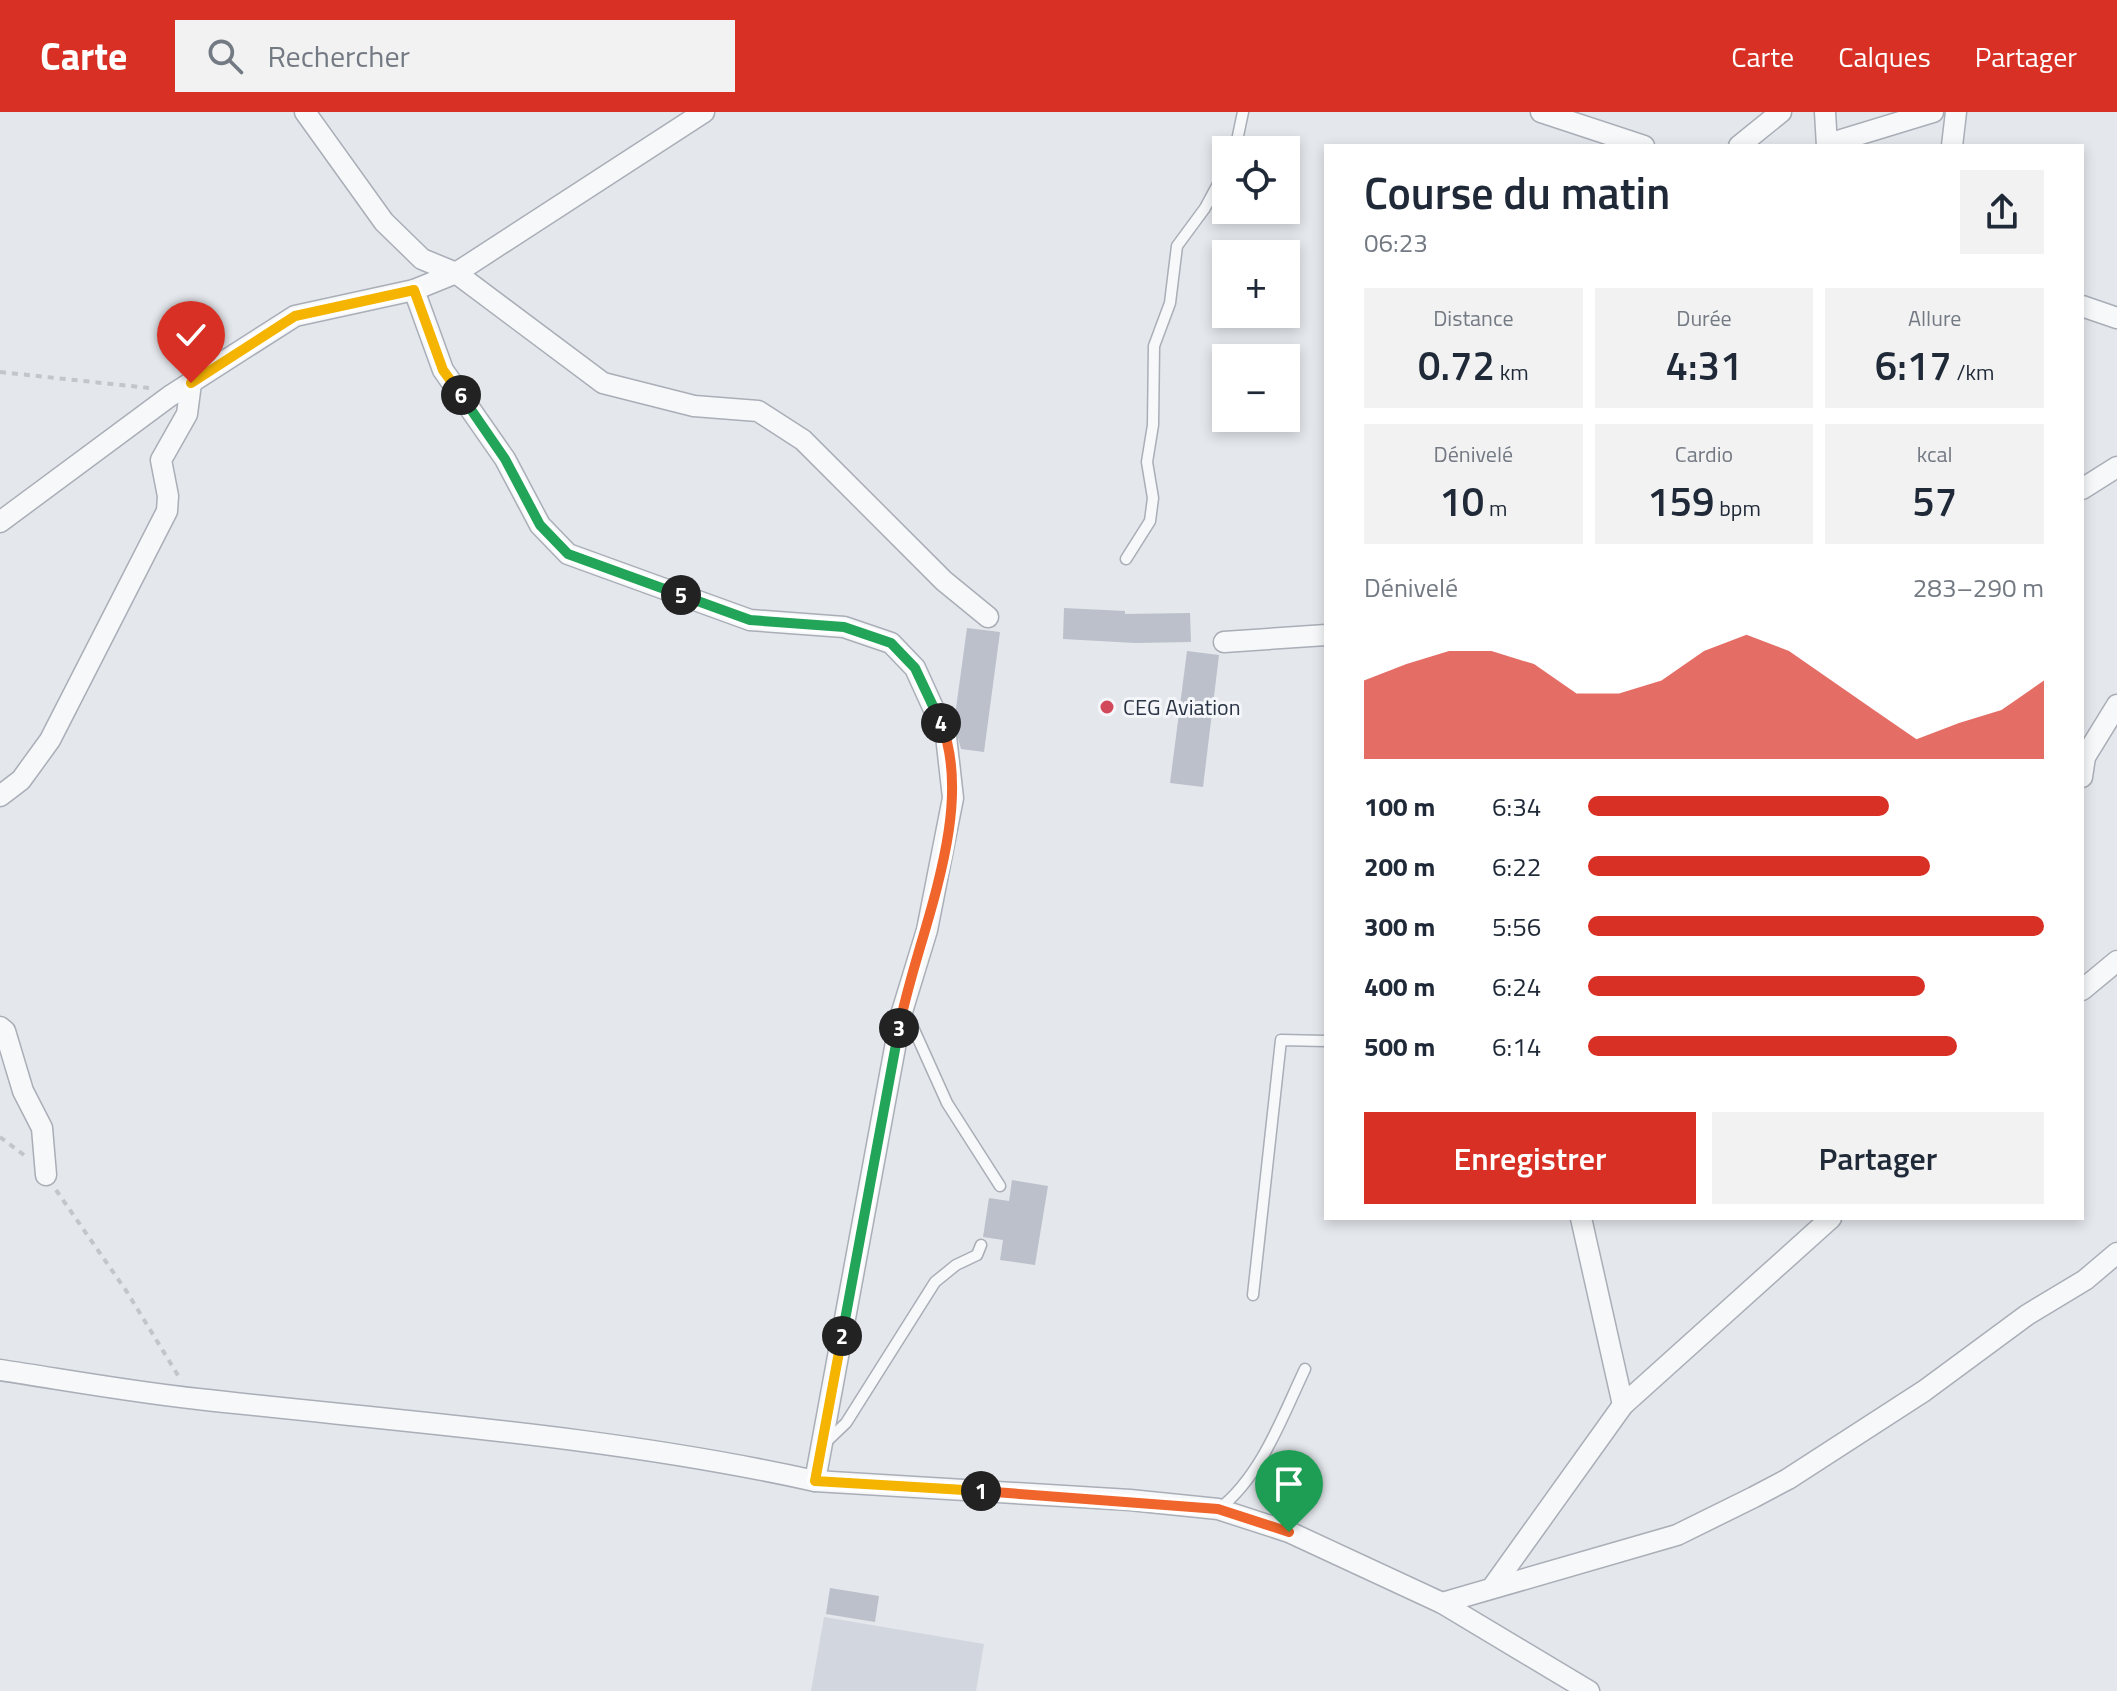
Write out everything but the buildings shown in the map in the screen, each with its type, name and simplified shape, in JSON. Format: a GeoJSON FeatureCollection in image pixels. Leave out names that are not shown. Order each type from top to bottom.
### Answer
{"type":"FeatureCollection","features":[{"type":"Feature","properties":{"kind":"street"},"geometry":{"type":"LineString","coordinates":[[305,112],[384,222],[422,259],[456,273],[603,383],[694,406],[758,411],[803,440],[944,581],[988,617]]}},
{"type":"Feature","properties":{"kind":"street"},"geometry":{"type":"LineString","coordinates":[[0,522],[170,396],[295,316],[414,290],[456,273],[704,112]]}},
{"type":"Feature","properties":{"kind":"street"},"geometry":{"type":"LineString","coordinates":[[1541,112],[1638,144]]}},
{"type":"Feature","properties":{"kind":"street"},"geometry":{"type":"LineString","coordinates":[[1741,144],[1781,112]]}},
{"type":"Feature","properties":{"kind":"street"},"geometry":{"type":"LineString","coordinates":[[1825,112],[1828,144]]}},
{"type":"Feature","properties":{"kind":"street"},"geometry":{"type":"LineString","coordinates":[[1831,144],[1933,112]]}},
{"type":"Feature","properties":{"kind":"street"},"geometry":{"type":"LineString","coordinates":[[1952,144],[1956,112]]}},
{"type":"Feature","properties":{"kind":"street"},"geometry":{"type":"LineString","coordinates":[[414,290],[443,370],[505,459],[540,525],[568,554],[750,620],[844,627],[891,643],[915,668],[946,736],[953,798],[927,930],[901,1015],[815,1481]]}},
{"type":"Feature","properties":{"kind":"street"},"geometry":{"type":"LineString","coordinates":[[2084,307],[2117,318]]}},
{"type":"Feature","properties":{"kind":"street"},"geometry":{"type":"LineString","coordinates":[[0,796],[21,780],[50,740],[167,511],[168,496],[161,460],[187,414],[191,383]]}},
{"type":"Feature","properties":{"kind":"street"},"geometry":{"type":"LineString","coordinates":[[2084,488],[2117,467]]}},
{"type":"Feature","properties":{"kind":"street"},"geometry":{"type":"LineString","coordinates":[[1224,642],[1324,635]]}},
{"type":"Feature","properties":{"kind":"street"},"geometry":{"type":"LineString","coordinates":[[2084,764],[2117,705]]}},
{"type":"Feature","properties":{"kind":"street"},"geometry":{"type":"LineString","coordinates":[[2084,988],[2117,961]]}},
{"type":"Feature","properties":{"kind":"street"},"geometry":{"type":"LineString","coordinates":[[0,1027],[5,1031],[23,1091],[42,1128],[46,1175]]}},
{"type":"Feature","properties":{"kind":"street"},"geometry":{"type":"LineString","coordinates":[[1581,1220],[1623,1405]]}},
{"type":"Feature","properties":{"kind":"street"},"geometry":{"type":"LineString","coordinates":[[1494,1585],[1623,1405],[1829,1220]]}},
{"type":"Feature","properties":{"kind":"street"},"geometry":{"type":"LineString","coordinates":[[1442,1603],[1494,1585],[1677,1535],[1788,1479],[1924,1391],[2027,1315],[2085,1280],[2117,1253]]}},
{"type":"Feature","properties":{"kind":"street"},"geometry":{"type":"LineString","coordinates":[[0,1370],[193,1399],[514,1433],[754,1468],[815,1481],[1130,1500],[1218,1509],[1289,1532],[1442,1603],[1589,1691]]}},
{"type":"Feature","properties":{"kind":"lane"},"geometry":{"type":"LineString","coordinates":[[1238,136],[1243,112]]}},
{"type":"Feature","properties":{"kind":"lane"},"geometry":{"type":"LineString","coordinates":[[1126,559],[1150,521],[1152,509],[1147,462],[1153,425],[1154,346],[1170,303],[1177,246],[1212,195]]}},
{"type":"Feature","properties":{"kind":"lane"},"geometry":{"type":"LineString","coordinates":[[901,1015],[911,1023],[947,1103],[1000,1186]]}},
{"type":"Feature","properties":{"kind":"lane"},"geometry":{"type":"LineString","coordinates":[[1253,1295],[1281,1040],[1324,1041]]}},
{"type":"Feature","properties":{"kind":"lane"},"geometry":{"type":"LineString","coordinates":[[821,1447],[846,1423],[935,1282],[956,1265],[967,1263],[977,1255],[981,1245]]}},
{"type":"Feature","properties":{"kind":"lane"},"geometry":{"type":"LineString","coordinates":[[1218,1509],[1233,1498],[1269,1445],[1305,1369]]}},
{"type":"Feature","properties":{"kind":"path"},"geometry":{"type":"LineString","coordinates":[[0,372],[142,386],[170,396]]}},
{"type":"Feature","properties":{"kind":"path"},"geometry":{"type":"LineString","coordinates":[[0,1137],[39,1166],[46,1175],[127,1292],[193,1399]]}},
{"type":"Feature","properties":{"kind":"shaded area"},"geometry":{"type":"Polygon","coordinates":[[[824,1617],[984,1644],[976,1691],[811,1691],[824,1617]]]}},
{"type":"Feature","properties":{"kind":"place","name":"CEG Aviation"},"geometry":{"type":"Point","coordinates":[1107,707]}},
{"type":"Feature","properties":{"kind":"route"},"geometry":{"type":"LineString","coordinates":[[191,383],[295,316],[414,290],[443,370],[505,459],[540,525],[568,554],[750,620],[844,627],[891,643],[915,668],[946,736],[953,798],[927,930],[901,1015],[815,1481],[1130,1500],[1218,1509],[1289,1532]]}}]}
